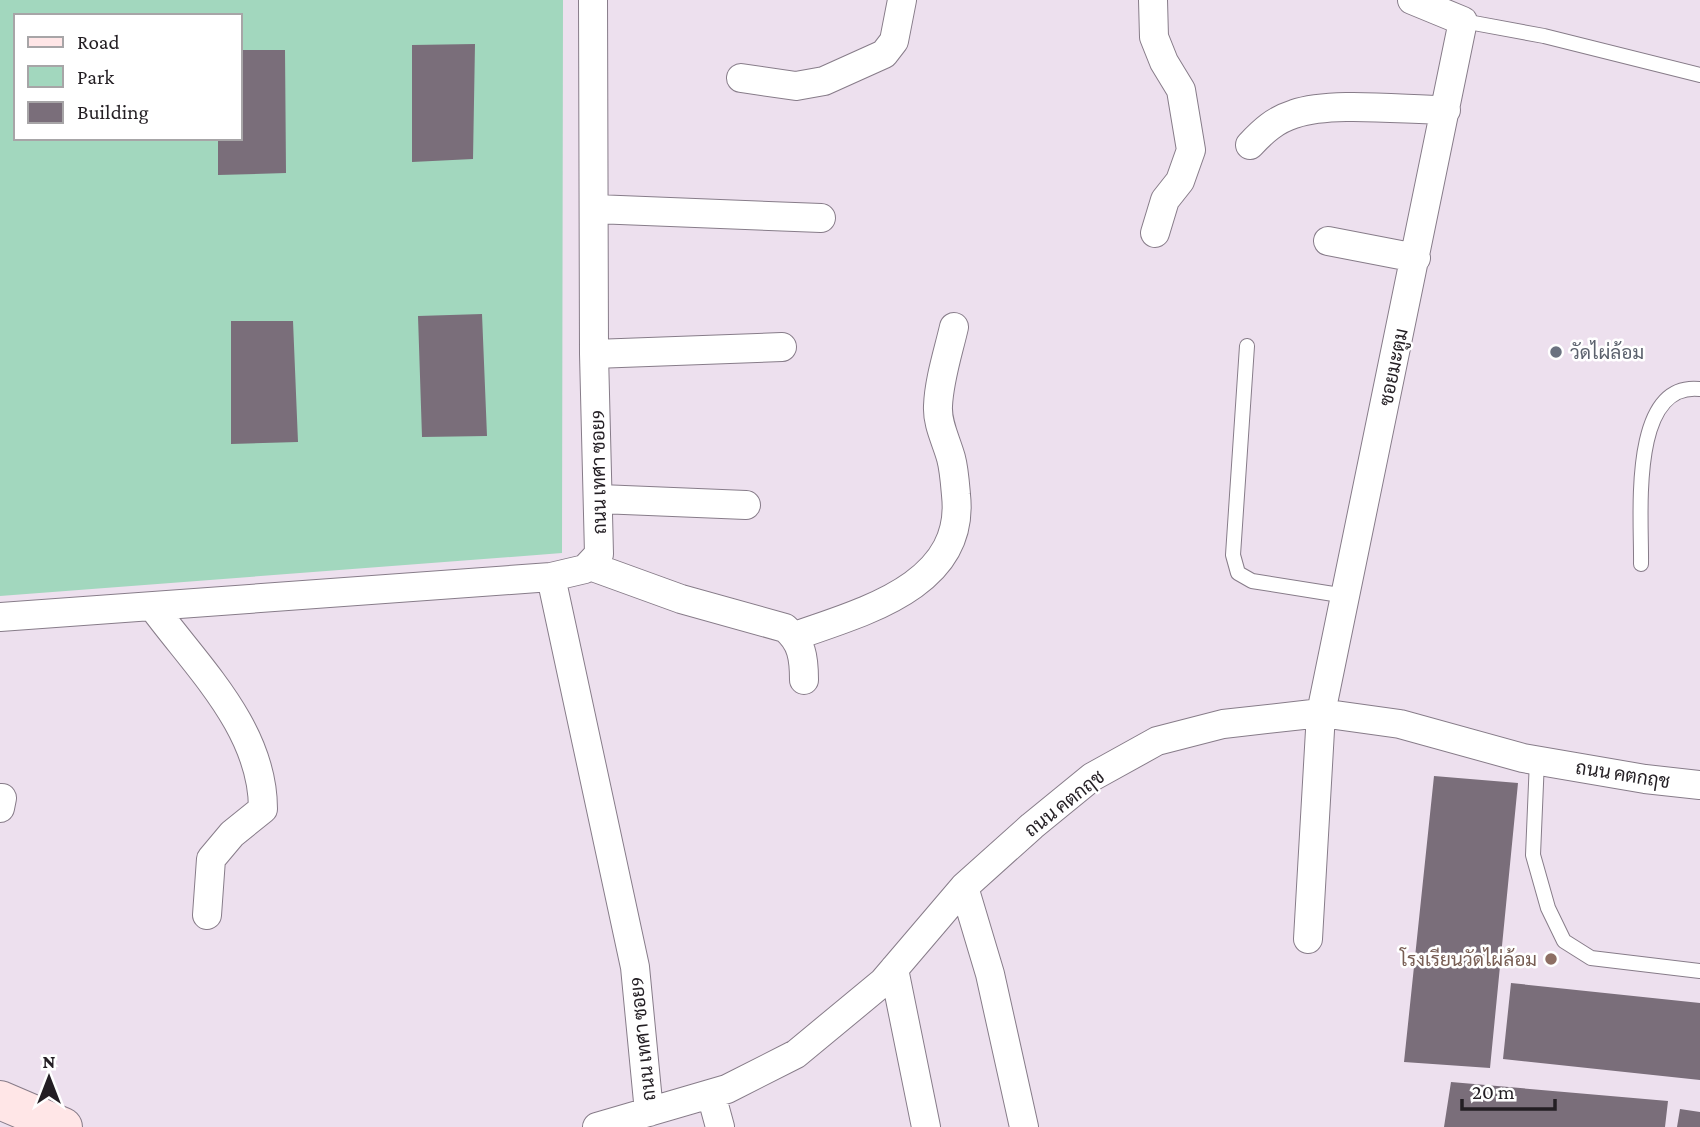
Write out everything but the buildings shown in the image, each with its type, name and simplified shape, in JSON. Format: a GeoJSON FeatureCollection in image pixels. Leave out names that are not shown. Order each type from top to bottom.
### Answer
{"type":"FeatureCollection","features":[{"type":"Feature","properties":{"kind":"street","name":"ถนน เทศา ซอย9"},"geometry":{"type":"LineString","coordinates":[[590,566],[599,554],[600,499],[594,354],[593,0]]}},
{"type":"Feature","properties":{"kind":"street"},"geometry":{"type":"LineString","coordinates":[[741,78],[796,86],[824,81],[884,54],[894,41],[902,0]]}},
{"type":"Feature","properties":{"kind":"street"},"geometry":{"type":"LineString","coordinates":[[1153,0],[1154,37],[1164,62],[1181,90],[1191,150],[1180,181],[1165,200],[1155,233]]}},
{"type":"Feature","properties":{"kind":"street"},"geometry":{"type":"LineString","coordinates":[[1412,0],[1463,21]]}},
{"type":"Feature","properties":{"kind":"street","name":"ซอยมะตูม"},"geometry":{"type":"LineString","coordinates":[[1308,939],[1321,713],[1463,21]]}},
{"type":"Feature","properties":{"kind":"street"},"geometry":{"type":"LineString","coordinates":[[1250,145],[1268,127],[1294,113],[1332,108],[1446,110]]}},
{"type":"Feature","properties":{"kind":"street"},"geometry":{"type":"LineString","coordinates":[[595,209],[821,218]]}},
{"type":"Feature","properties":{"kind":"street"},"geometry":{"type":"LineString","coordinates":[[1328,242],[1416,258]]}},
{"type":"Feature","properties":{"kind":"street"},"geometry":{"type":"LineString","coordinates":[[795,636],[884,603],[917,583],[944,556],[955,528],[957,498],[951,458],[943,437],[938,407],[954,327]]}},
{"type":"Feature","properties":{"kind":"street"},"geometry":{"type":"LineString","coordinates":[[594,354],[782,347]]}},
{"type":"Feature","properties":{"kind":"street"},"geometry":{"type":"LineString","coordinates":[[600,499],[746,505]]}},
{"type":"Feature","properties":{"kind":"street"},"geometry":{"type":"LineString","coordinates":[[0,617],[551,577],[590,566],[681,599],[785,628],[795,636],[801,647],[804,680]]}},
{"type":"Feature","properties":{"kind":"street","name":"ถนน เทศา ซอย9"},"geometry":{"type":"LineString","coordinates":[[551,577],[635,967],[649,1112]]}},
{"type":"Feature","properties":{"kind":"street"},"geometry":{"type":"LineString","coordinates":[[153,607],[234,714],[254,750],[263,783],[263,809],[232,834],[211,859],[207,915]]}},
{"type":"Feature","properties":{"kind":"street","name":"ถนน คตกฤช"},"geometry":{"type":"LineString","coordinates":[[597,1127],[727,1089],[796,1054],[883,982],[964,887],[1092,777],[1157,741],[1223,724],[1321,713],[1400,724],[1537,760],[1645,779],[1700,785]]}},
{"type":"Feature","properties":{"kind":"street"},"geometry":{"type":"LineString","coordinates":[[964,887],[990,974],[1024,1127]]}},
{"type":"Feature","properties":{"kind":"street"},"geometry":{"type":"LineString","coordinates":[[894,969],[926,1127]]}},
{"type":"Feature","properties":{"kind":"street"},"geometry":{"type":"LineString","coordinates":[[711,1094],[720,1127]]}},
{"type":"Feature","properties":{"kind":"street"},"geometry":{"type":"LineString","coordinates":[[0,1100],[63,1127]]}},
{"type":"Feature","properties":{"kind":"lane"},"geometry":{"type":"LineString","coordinates":[[1463,21],[1544,36],[1700,75]]}},
{"type":"Feature","properties":{"kind":"lane"},"geometry":{"type":"LineString","coordinates":[[1247,346],[1233,555],[1238,573],[1252,581],[1346,596]]}},
{"type":"Feature","properties":{"kind":"lane"},"geometry":{"type":"LineString","coordinates":[[1641,564],[1645,440],[1656,412],[1671,395],[1691,388],[1700,389]]}},
{"type":"Feature","properties":{"kind":"lane"},"geometry":{"type":"LineString","coordinates":[[1537,760],[1533,855],[1548,908],[1564,941],[1591,958],[1700,971]]}},
{"type":"Feature","properties":{"kind":"green space"},"geometry":{"type":"Polygon","coordinates":[[[0,0],[563,0],[562,553],[0,596],[0,0]]]}},
{"type":"Feature","properties":{"kind":"place","name":"วัดไผ่ล้อม"},"geometry":{"type":"Point","coordinates":[1556,352]}},
{"type":"Feature","properties":{"kind":"place","name":"โรงเรียนวัดไผ่ล้อม"},"geometry":{"type":"Point","coordinates":[1551,959]}}]}
